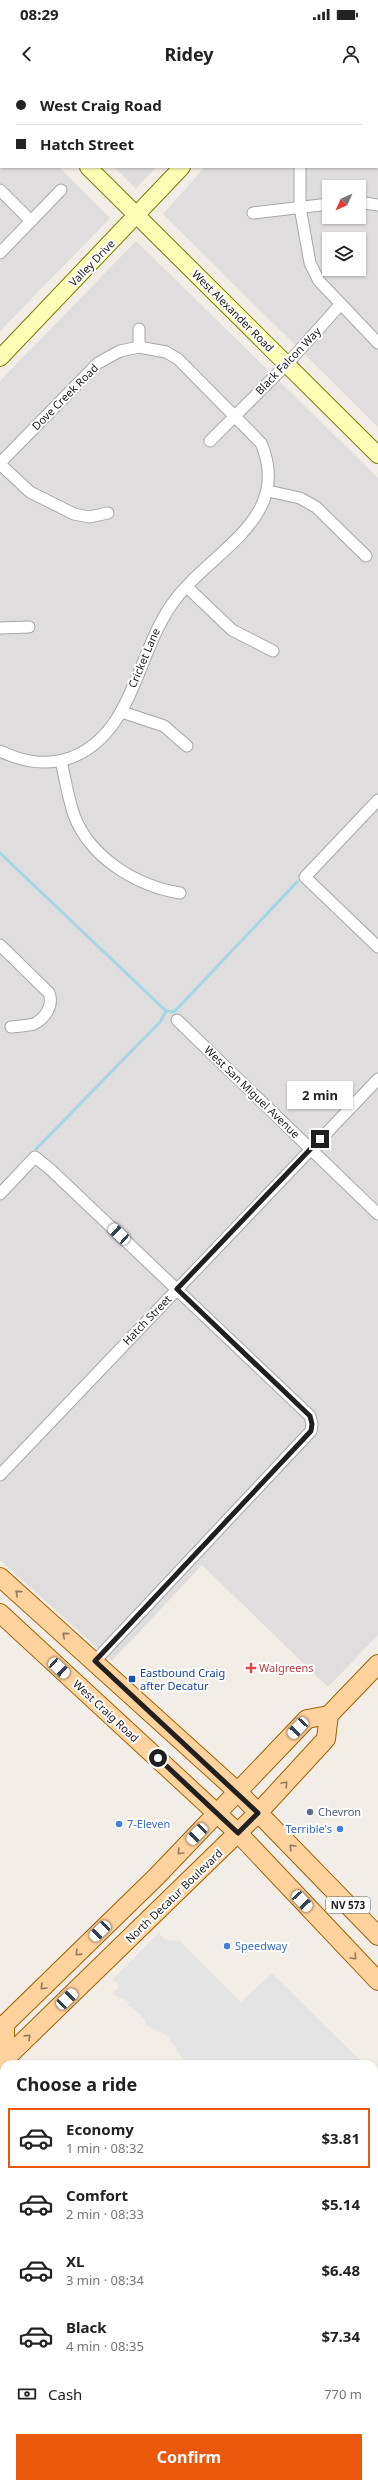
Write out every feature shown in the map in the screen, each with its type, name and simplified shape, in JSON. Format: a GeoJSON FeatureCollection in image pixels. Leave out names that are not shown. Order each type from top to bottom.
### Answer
{"type":"FeatureCollection","features":[{"type":"Feature","properties":{"kind":"main road","name":"West Alexander Road"},"geometry":{"type":"LineString","coordinates":[[89,168],[378,455]]}},
{"type":"Feature","properties":{"kind":"main road","name":"Valley Drive"},"geometry":{"type":"LineString","coordinates":[[0,358],[138,216],[181,168]]}},
{"type":"Feature","properties":{"kind":"main road"},"geometry":{"type":"LineString","coordinates":[[0,1577],[95,1661],[238,1792]]}},
{"type":"Feature","properties":{"kind":"main road"},"geometry":{"type":"LineString","coordinates":[[16,1628],[36,1609]]}},
{"type":"Feature","properties":{"kind":"main road","name":"West Craig Road"},"geometry":{"type":"LineString","coordinates":[[0,1613],[238,1833],[378,1981]]}},
{"type":"Feature","properties":{"kind":"main road"},"geometry":{"type":"LineString","coordinates":[[2,2056],[5,2038],[2,2027],[156,1877],[307,1719],[329,1715],[378,1664]]}},
{"type":"Feature","properties":{"kind":"main road","name":"North Decatur Boulevard"},"geometry":{"type":"LineString","coordinates":[[2,2056],[258,1813],[326,1740],[329,1715]]}},
{"type":"Feature","properties":{"kind":"main road","name":"NV 573"},"geometry":{"type":"LineString","coordinates":[[238,1792],[378,1936]]}},
{"type":"Feature","properties":{"kind":"main road"},"geometry":{"type":"LineString","coordinates":[[2,2056],[12,2035],[30,2017],[28,2002]]}},
{"type":"Feature","properties":{"kind":"street"},"geometry":{"type":"LineString","coordinates":[[300,168],[300,207],[310,263],[319,281],[340,305],[378,343]]}},
{"type":"Feature","properties":{"kind":"street"},"geometry":{"type":"LineString","coordinates":[[0,190],[31,221]]}},
{"type":"Feature","properties":{"kind":"street"},"geometry":{"type":"LineString","coordinates":[[0,253],[61,190]]}},
{"type":"Feature","properties":{"kind":"street"},"geometry":{"type":"LineString","coordinates":[[366,203],[378,205]]}},
{"type":"Feature","properties":{"kind":"street"},"geometry":{"type":"LineString","coordinates":[[253,213],[322,205]]}},
{"type":"Feature","properties":{"kind":"street","name":"Black Falcon Way"},"geometry":{"type":"LineString","coordinates":[[210,441],[287,364],[340,305]]}},
{"type":"Feature","properties":{"kind":"street"},"geometry":{"type":"LineString","coordinates":[[139,329],[139,348]]}},
{"type":"Feature","properties":{"kind":"street","name":"Dove Creek Road"},"geometry":{"type":"LineString","coordinates":[[0,464],[98,363],[120,351],[139,348],[166,352],[178,358],[261,443],[267,458],[268,491]]}},
{"type":"Feature","properties":{"kind":"street"},"geometry":{"type":"LineString","coordinates":[[0,464],[30,492],[74,514],[89,517],[108,513]]}},
{"type":"Feature","properties":{"kind":"street"},"geometry":{"type":"LineString","coordinates":[[268,491],[300,498],[316,507],[366,556]]}},
{"type":"Feature","properties":{"kind":"street","name":"Cricket Lane"},"geometry":{"type":"LineString","coordinates":[[0,751],[18,760],[40,763],[61,761],[81,753],[99,742],[114,726],[122,712],[156,628],[173,602],[257,517],[268,491]]}},
{"type":"Feature","properties":{"kind":"street"},"geometry":{"type":"LineString","coordinates":[[187,587],[232,630],[273,652]]}},
{"type":"Feature","properties":{"kind":"street"},"geometry":{"type":"LineString","coordinates":[[0,628],[29,627]]}},
{"type":"Feature","properties":{"kind":"street"},"geometry":{"type":"LineString","coordinates":[[122,712],[164,726],[187,746]]}},
{"type":"Feature","properties":{"kind":"street"},"geometry":{"type":"LineString","coordinates":[[61,761],[74,815],[89,842],[120,870],[135,880],[158,889],[180,893]]}},
{"type":"Feature","properties":{"kind":"street"},"geometry":{"type":"LineString","coordinates":[[378,800],[304,877],[378,947]]}},
{"type":"Feature","properties":{"kind":"street"},"geometry":{"type":"LineString","coordinates":[[0,945],[49,994],[51,999],[49,1011],[34,1024],[12,1027]]}},
{"type":"Feature","properties":{"kind":"street","name":"West San Miguel Avenue"},"geometry":{"type":"LineString","coordinates":[[177,1020],[378,1214]]}},
{"type":"Feature","properties":{"kind":"street","name":"Hatch Street"},"geometry":{"type":"LineString","coordinates":[[0,1475],[378,1079]]}},
{"type":"Feature","properties":{"kind":"street"},"geometry":{"type":"LineString","coordinates":[[0,1194],[35,1157],[50,1168],[310,1416],[312,1424],[311,1431],[95,1661]]}},
{"type":"Feature","properties":{"kind":"shaded area"},"geometry":{"type":"Polygon","coordinates":[[[0,168],[60,168],[110,218],[0,331],[0,168]]]}},
{"type":"Feature","properties":{"kind":"shaded area"},"geometry":{"type":"Polygon","coordinates":[[[115,168],[155,168],[136,189],[115,168]]]}},
{"type":"Feature","properties":{"kind":"shaded area"},"geometry":{"type":"Polygon","coordinates":[[[204,168],[378,168],[378,427],[163,214],[204,168]]]}},
{"type":"Feature","properties":{"kind":"shaded area"},"geometry":{"type":"Polygon","coordinates":[[[136,241],[378,478],[378,1635],[328,1687],[202,1565],[112,1661],[0,1560],[0,381],[136,241]]]}},
{"type":"Feature","properties":{"kind":"shaded area"},"geometry":{"type":"Polygon","coordinates":[[[159,1933],[165,1940],[180,1941],[241,2002],[272,1973],[360,2060],[185,2060],[180,2055],[174,2044],[169,2042],[170,2037],[145,2025],[145,2020],[132,2007],[128,2006],[129,2002],[112,1994],[119,1986],[113,1979],[159,1933]]]}},
{"type":"Feature","properties":{"kind":"waterway"},"geometry":{"type":"LineString","coordinates":[[0,853],[166,1011],[174,1012],[297,882]]}},
{"type":"Feature","properties":{"kind":"waterway"},"geometry":{"type":"LineString","coordinates":[[36,1149],[160,1022],[166,1011]]}},
{"type":"Feature","properties":{"kind":"place","name":"Walgreens"},"geometry":{"type":"Point","coordinates":[251,1668]}},
{"type":"Feature","properties":{"kind":"place","name":"Eastbound Craig after Decatur"},"geometry":{"type":"Point","coordinates":[132,1679]}},
{"type":"Feature","properties":{"kind":"place","name":"Chevron"},"geometry":{"type":"Point","coordinates":[310,1812]}},
{"type":"Feature","properties":{"kind":"place","name":"7-Eleven"},"geometry":{"type":"Point","coordinates":[119,1824]}},
{"type":"Feature","properties":{"kind":"place","name":"Terrible's"},"geometry":{"type":"Point","coordinates":[340,1829]}},
{"type":"Feature","properties":{"kind":"place","name":"Speedway"},"geometry":{"type":"Point","coordinates":[227,1946]}},
{"type":"Feature","properties":{"kind":"route"},"geometry":{"type":"LineString","coordinates":[[158,1758],[238,1833],[258,1813],[230,1785],[95,1661],[311,1431],[312,1424],[310,1416],[177,1289],[320,1139]]}}]}
